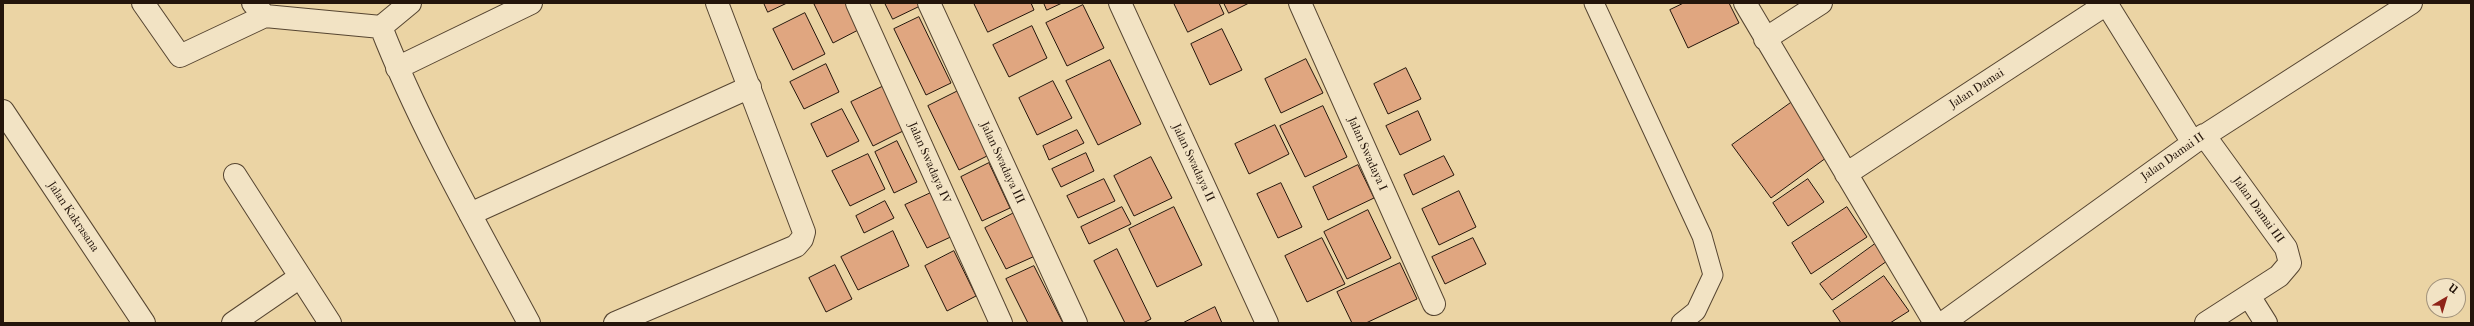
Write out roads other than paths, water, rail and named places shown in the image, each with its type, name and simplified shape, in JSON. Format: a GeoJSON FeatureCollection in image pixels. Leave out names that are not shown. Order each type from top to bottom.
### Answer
{"type":"FeatureCollection","features":[{"type":"Feature","properties":{"kind":"street"},"geometry":{"type":"LineString","coordinates":[[143,3],[180,56],[259,10],[381,27],[410,3]]}},
{"type":"Feature","properties":{"kind":"street"},"geometry":{"type":"LineString","coordinates":[[397,68],[531,3]]}},
{"type":"Feature","properties":{"kind":"street"},"geometry":{"type":"LineString","coordinates":[[615,323],[762,262],[796,246],[802,239],[804,232],[717,3]]}},
{"type":"Feature","properties":{"kind":"street","name":"Jalan Swadaya IV"},"geometry":{"type":"LineString","coordinates":[[857,3],[1001,323]]}},
{"type":"Feature","properties":{"kind":"street","name":"Jalan Swadaya III"},"geometry":{"type":"LineString","coordinates":[[929,3],[1076,323]]}},
{"type":"Feature","properties":{"kind":"street","name":"Jalan Swadaya II"},"geometry":{"type":"LineString","coordinates":[[1120,3],[1267,323]]}},
{"type":"Feature","properties":{"kind":"street","name":"Jalan Swadaya I"},"geometry":{"type":"LineString","coordinates":[[1300,3],[1434,304]]}},
{"type":"Feature","properties":{"kind":"street"},"geometry":{"type":"LineString","coordinates":[[1745,3],[1935,323]]}},
{"type":"Feature","properties":{"kind":"street"},"geometry":{"type":"LineString","coordinates":[[1765,39],[1821,3]]}},
{"type":"Feature","properties":{"kind":"street"},"geometry":{"type":"LineString","coordinates":[[2107,3],[2199,139]]}},
{"type":"Feature","properties":{"kind":"street","name":"Jalan Damai"},"geometry":{"type":"LineString","coordinates":[[1846,174],[2107,3]]}},
{"type":"Feature","properties":{"kind":"street","name":"Jalan Damai II"},"geometry":{"type":"LineString","coordinates":[[1943,323],[2199,139],[2411,3]]}},
{"type":"Feature","properties":{"kind":"street"},"geometry":{"type":"LineString","coordinates":[[381,27],[397,68],[470,214],[529,323]]}},
{"type":"Feature","properties":{"kind":"street"},"geometry":{"type":"LineString","coordinates":[[470,214],[750,87]]}},
{"type":"Feature","properties":{"kind":"street","name":"Jalan Kakrasana"},"geometry":{"type":"LineString","coordinates":[[3,111],[144,323]]}},
{"type":"Feature","properties":{"kind":"street","name":"Jalan Damai III"},"geometry":{"type":"LineString","coordinates":[[2199,139],[2286,248],[2290,263],[2278,276],[2206,323]]}},
{"type":"Feature","properties":{"kind":"street"},"geometry":{"type":"LineString","coordinates":[[236,175],[330,323]]}},
{"type":"Feature","properties":{"kind":"street"},"geometry":{"type":"LineString","coordinates":[[233,323],[300,277]]}},
{"type":"Feature","properties":{"kind":"street"},"geometry":{"type":"LineString","coordinates":[[2249,296],[2266,323]]}},
{"type":"Feature","properties":{"kind":"lane"},"geometry":{"type":"LineString","coordinates":[[1594,3],[1702,236],[1713,275],[1696,311],[1681,323]]}}]}
